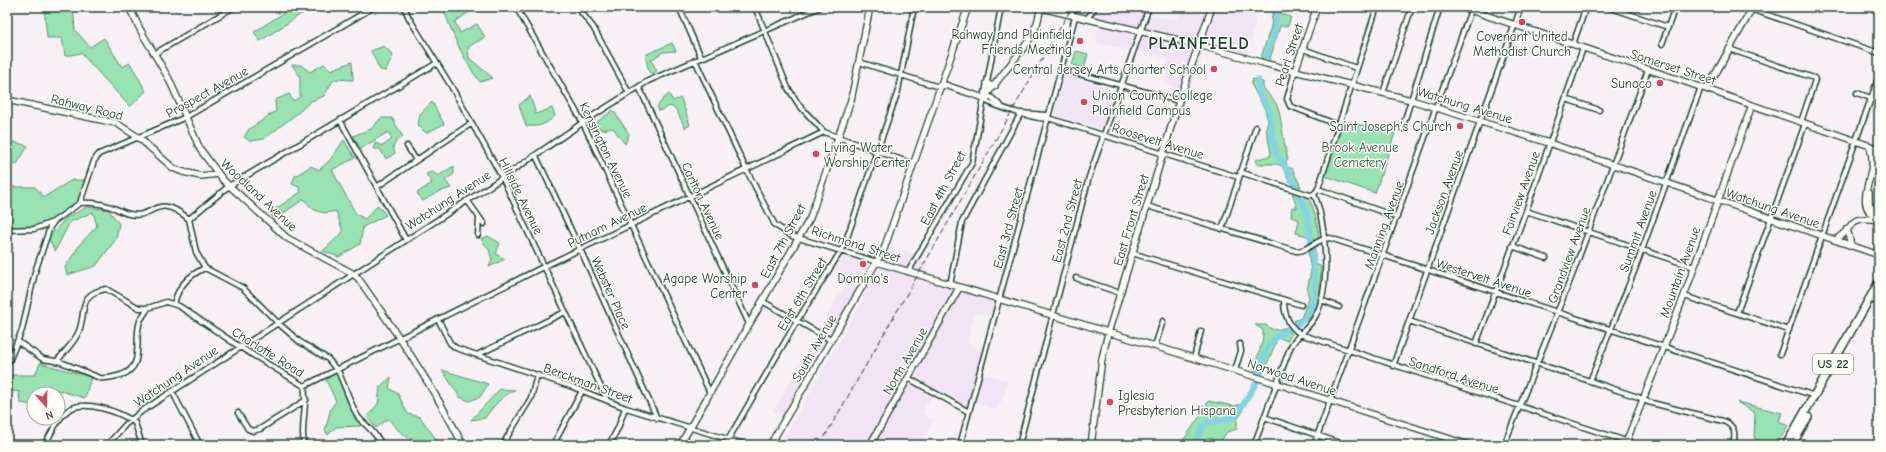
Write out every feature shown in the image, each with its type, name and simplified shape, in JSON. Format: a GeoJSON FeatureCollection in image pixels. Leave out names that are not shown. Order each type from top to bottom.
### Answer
{"type":"FeatureCollection","features":[{"type":"Feature","properties":{"kind":"highway","name":"US 22"},"geometry":{"type":"LineString","coordinates":[[1786,445],[1879,282]]}},
{"type":"Feature","properties":{"kind":"highway","name":"US 22"},"geometry":{"type":"LineString","coordinates":[[1792,445],[1876,301],[1879,291]]}},
{"type":"Feature","properties":{"kind":"street","name":"Woodland Avenue"},"geometry":{"type":"LineString","coordinates":[[129,7],[154,54],[169,78],[200,150],[218,174],[287,238],[353,273],[400,338],[432,389],[463,445]]}},
{"type":"Feature","properties":{"kind":"street"},"geometry":{"type":"LineString","coordinates":[[154,54],[234,7]]}},
{"type":"Feature","properties":{"kind":"street","name":"Prospect Avenue"},"geometry":{"type":"LineString","coordinates":[[80,203],[94,162],[99,154],[186,118],[374,7]]}},
{"type":"Feature","properties":{"kind":"street","name":"Hillside Avenue"},"geometry":{"type":"LineString","coordinates":[[404,7],[502,177],[543,267],[607,400]]}},
{"type":"Feature","properties":{"kind":"street","name":"Kensington Avenue"},"geometry":{"type":"LineString","coordinates":[[516,7],[583,123],[710,393]]}},
{"type":"Feature","properties":{"kind":"street"},"geometry":{"type":"LineString","coordinates":[[577,7],[593,27],[629,93]]}},
{"type":"Feature","properties":{"kind":"street"},"geometry":{"type":"LineString","coordinates":[[679,7],[701,57]]}},
{"type":"Feature","properties":{"kind":"street"},"geometry":{"type":"LineString","coordinates":[[755,7],[788,88],[799,105],[824,132],[913,164]]}},
{"type":"Feature","properties":{"kind":"street","name":"Watchung Avenue"},"geometry":{"type":"LineString","coordinates":[[107,445],[131,420],[172,391],[536,156],[629,93],[701,57],[820,7]]}},
{"type":"Feature","properties":{"kind":"street","name":"East 7th Street"},"geometry":{"type":"LineString","coordinates":[[680,445],[762,301],[800,238],[810,218],[851,100],[870,7]]}},
{"type":"Feature","properties":{"kind":"street","name":"East 6th Street"},"geometry":{"type":"LineString","coordinates":[[725,445],[797,321],[839,251],[844,246],[898,91],[900,74],[914,7]]}},
{"type":"Feature","properties":{"kind":"street","name":"South Avenue"},"geometry":{"type":"LineString","coordinates":[[770,445],[884,250],[968,7]]}},
{"type":"Feature","properties":{"kind":"street","name":"East 4th Street"},"geometry":{"type":"LineString","coordinates":[[908,272],[972,163],[1001,7]]}},
{"type":"Feature","properties":{"kind":"street"},"geometry":{"type":"LineString","coordinates":[[984,98],[995,86],[1028,42],[1035,29],[1040,7]]}},
{"type":"Feature","properties":{"kind":"street","name":"Watchung Avenue"},"geometry":{"type":"LineString","coordinates":[[1040,7],[1087,20],[1199,45],[1266,64],[1411,100],[1549,143],[1879,255]]}},
{"type":"Feature","properties":{"kind":"street"},"geometry":{"type":"LineString","coordinates":[[1087,20],[1095,7]]}},
{"type":"Feature","properties":{"kind":"street","name":"East 2nd Street"},"geometry":{"type":"LineString","coordinates":[[1019,445],[1089,177],[1149,7]]}},
{"type":"Feature","properties":{"kind":"street","name":"East Front Street"},"geometry":{"type":"LineString","coordinates":[[1090,445],[1101,363],[1108,332],[1179,100],[1212,7]]}},
{"type":"Feature","properties":{"kind":"street","name":"Pearl Street"},"geometry":{"type":"LineString","coordinates":[[1317,7],[1287,99],[1290,106],[1338,125]]}},
{"type":"Feature","properties":{"kind":"street"},"geometry":{"type":"LineString","coordinates":[[1314,194],[1318,189],[1350,85],[1377,7]]}},
{"type":"Feature","properties":{"kind":"street"},"geometry":{"type":"LineString","coordinates":[[1383,93],[1412,7]]}},
{"type":"Feature","properties":{"kind":"street"},"geometry":{"type":"LineString","coordinates":[[1402,129],[1440,7]]}},
{"type":"Feature","properties":{"kind":"street","name":"Somerset Street"},"geometry":{"type":"LineString","coordinates":[[1461,7],[1707,89],[1875,148]]}},
{"type":"Feature","properties":{"kind":"street","name":"Jackson Avenue"},"geometry":{"type":"LineString","coordinates":[[1393,366],[1521,7]]}},
{"type":"Feature","properties":{"kind":"street"},"geometry":{"type":"LineString","coordinates":[[1573,44],[1586,7]]}},
{"type":"Feature","properties":{"kind":"street"},"geometry":{"type":"LineString","coordinates":[[1608,7],[1668,27]]}},
{"type":"Feature","properties":{"kind":"street"},"geometry":{"type":"LineString","coordinates":[[1662,44],[1675,7]]}},
{"type":"Feature","properties":{"kind":"street"},"geometry":{"type":"LineString","coordinates":[[1745,7],[1752,8],[1879,52]]}},
{"type":"Feature","properties":{"kind":"street"},"geometry":{"type":"LineString","coordinates":[[1707,89],[1752,8]]}},
{"type":"Feature","properties":{"kind":"street","name":"Manning Avenue"},"geometry":{"type":"LineString","coordinates":[[1314,445],[1471,10]]}},
{"type":"Feature","properties":{"kind":"street","name":"East 3rd Street"},"geometry":{"type":"LineString","coordinates":[[960,445],[1076,17]]}},
{"type":"Feature","properties":{"kind":"street","name":"Fairview Avenue"},"geometry":{"type":"LineString","coordinates":[[1476,344],[1526,211],[1583,48]]}},
{"type":"Feature","properties":{"kind":"street"},"geometry":{"type":"LineString","coordinates":[[1303,49],[1356,68]]}},
{"type":"Feature","properties":{"kind":"street"},"geometry":{"type":"LineString","coordinates":[[1729,49],[1814,78],[1815,80],[1803,123],[1771,219],[1737,313]]}},
{"type":"Feature","properties":{"kind":"street","name":"Richmond Street"},"geometry":{"type":"LineString","coordinates":[[695,60],[746,169],[775,225],[781,230],[839,251],[1108,332]]}},
{"type":"Feature","properties":{"kind":"street","name":"Roosevelt Avenue"},"geometry":{"type":"LineString","coordinates":[[859,62],[940,86],[945,85],[984,98],[988,102],[1021,113],[1041,113],[1046,115],[1048,118],[1103,136],[1238,177]]}},
{"type":"Feature","properties":{"kind":"street"},"geometry":{"type":"LineString","coordinates":[[189,219],[230,186],[437,63]]}},
{"type":"Feature","properties":{"kind":"street"},"geometry":{"type":"LineString","coordinates":[[1061,69],[1179,100]]}},
{"type":"Feature","properties":{"kind":"street","name":"Grandview Avenue"},"geometry":{"type":"LineString","coordinates":[[1504,445],[1558,313],[1648,70]]}},
{"type":"Feature","properties":{"kind":"street"},"geometry":{"type":"LineString","coordinates":[[1780,354],[1879,76]]}},
{"type":"Feature","properties":{"kind":"street"},"geometry":{"type":"LineString","coordinates":[[987,83],[991,86],[995,86]]}},
{"type":"Feature","properties":{"kind":"street","name":"Carlton Avenue"},"geometry":{"type":"LineString","coordinates":[[639,87],[749,324]]}},
{"type":"Feature","properties":{"kind":"street","name":"Summit Avenue"},"geometry":{"type":"LineString","coordinates":[[1590,381],[1642,250],[1701,87]]}},
{"type":"Feature","properties":{"kind":"street"},"geometry":{"type":"LineString","coordinates":[[1857,93],[1879,101]]}},
{"type":"Feature","properties":{"kind":"street"},"geometry":{"type":"LineString","coordinates":[[1566,99],[1599,110]]}},
{"type":"Feature","properties":{"kind":"street","name":"Rahway Road"},"geometry":{"type":"LineString","coordinates":[[7,100],[115,123],[138,137],[173,168],[182,172],[201,176],[218,174]]}},
{"type":"Feature","properties":{"kind":"street","name":"Mountain Avenue"},"geometry":{"type":"LineString","coordinates":[[1626,443],[1684,296],[1752,105]]}},
{"type":"Feature","properties":{"kind":"street"},"geometry":{"type":"LineString","coordinates":[[950,285],[962,222],[1021,113]]}},
{"type":"Feature","properties":{"kind":"street"},"geometry":{"type":"LineString","coordinates":[[340,120],[378,186],[406,240]]}},
{"type":"Feature","properties":{"kind":"street"},"geometry":{"type":"LineString","coordinates":[[378,186],[472,123]]}},
{"type":"Feature","properties":{"kind":"street"},"geometry":{"type":"LineString","coordinates":[[1222,229],[1238,177],[1256,127]]}},
{"type":"Feature","properties":{"kind":"street","name":"Putnam Avenue"},"geometry":{"type":"LineString","coordinates":[[400,338],[580,249],[824,132]]}},
{"type":"Feature","properties":{"kind":"street"},"geometry":{"type":"LineString","coordinates":[[407,146],[416,160]]}},
{"type":"Feature","properties":{"kind":"street"},"geometry":{"type":"LineString","coordinates":[[1875,148],[1878,159],[1869,201],[1872,209],[1879,215]]}},
{"type":"Feature","properties":{"kind":"street"},"geometry":{"type":"LineString","coordinates":[[1875,148],[1865,201],[1870,213],[1879,220]]}},
{"type":"Feature","properties":{"kind":"street","name":"Webster Place"},"geometry":{"type":"LineString","coordinates":[[536,156],[657,418]]}},
{"type":"Feature","properties":{"kind":"street"},"geometry":{"type":"LineString","coordinates":[[1240,172],[1306,193],[1314,194]]}},
{"type":"Feature","properties":{"kind":"street"},"geometry":{"type":"LineString","coordinates":[[1318,189],[1397,217]]}},
{"type":"Feature","properties":{"kind":"street"},"geometry":{"type":"LineString","coordinates":[[1254,445],[1290,348],[1298,332],[1316,316],[1321,300],[1325,257],[1324,239],[1314,194]]}},
{"type":"Feature","properties":{"kind":"street"},"geometry":{"type":"LineString","coordinates":[[468,200],[484,224]]}},
{"type":"Feature","properties":{"kind":"street"},"geometry":{"type":"LineString","coordinates":[[7,230],[34,229],[53,222],[80,203],[100,203],[129,214],[142,213],[154,208],[167,206],[182,213],[189,219],[196,252],[205,268],[243,288],[277,323],[300,342],[328,359],[337,370],[358,417],[372,431],[382,445]]}},
{"type":"Feature","properties":{"kind":"street"},"geometry":{"type":"LineString","coordinates":[[1147,206],[1296,251],[1324,239]]}},
{"type":"Feature","properties":{"kind":"street"},"geometry":{"type":"LineString","coordinates":[[1526,211],[1694,267]]}},
{"type":"Feature","properties":{"kind":"street"},"geometry":{"type":"LineString","coordinates":[[478,236],[479,218]]}},
{"type":"Feature","properties":{"kind":"street"},"geometry":{"type":"LineString","coordinates":[[1835,240],[1852,222],[1858,219],[1879,220]]}},
{"type":"Feature","properties":{"kind":"street"},"geometry":{"type":"LineString","coordinates":[[7,366],[22,330],[35,272],[53,222]]}},
{"type":"Feature","properties":{"kind":"street"},"geometry":{"type":"LineString","coordinates":[[1847,229],[1851,245]]}},
{"type":"Feature","properties":{"kind":"street","name":"Westervelt Avenue"},"geometry":{"type":"LineString","coordinates":[[1324,239],[1330,238],[1815,396]]}},
{"type":"Feature","properties":{"kind":"street"},"geometry":{"type":"LineString","coordinates":[[1512,246],[1546,258]]}},
{"type":"Feature","properties":{"kind":"street"},"geometry":{"type":"LineString","coordinates":[[1132,253],[1301,306]]}},
{"type":"Feature","properties":{"kind":"street"},"geometry":{"type":"LineString","coordinates":[[57,362],[78,333],[85,300],[90,294],[97,290],[106,289],[113,292],[132,306],[139,308],[148,308],[166,302],[174,304],[178,290],[184,282],[196,272],[205,268]]}},
{"type":"Feature","properties":{"kind":"street"},"geometry":{"type":"LineString","coordinates":[[1076,278],[1120,292]]}},
{"type":"Feature","properties":{"kind":"street","name":"North Avenue"},"geometry":{"type":"LineString","coordinates":[[870,445],[959,288]]}},
{"type":"Feature","properties":{"kind":"street"},"geometry":{"type":"LineString","coordinates":[[1684,296],[1789,330]]}},
{"type":"Feature","properties":{"kind":"street"},"geometry":{"type":"LineString","coordinates":[[1321,300],[1339,307]]}},
{"type":"Feature","properties":{"kind":"street"},"geometry":{"type":"LineString","coordinates":[[762,301],[831,340]]}},
{"type":"Feature","properties":{"kind":"street","name":"Sandford Avenue"},"geometry":{"type":"LineString","coordinates":[[1284,301],[1284,311],[1289,323],[1298,332],[1393,366],[1626,443],[1638,445]]}},
{"type":"Feature","properties":{"kind":"street","name":"Charlotte Road"},"geometry":{"type":"LineString","coordinates":[[174,304],[180,306],[240,347],[304,386],[400,338]]}},
{"type":"Feature","properties":{"kind":"street"},"geometry":{"type":"LineString","coordinates":[[17,342],[37,356],[106,379],[124,374],[135,364],[138,357],[140,321],[148,308]]}},
{"type":"Feature","properties":{"kind":"street"},"geometry":{"type":"LineString","coordinates":[[477,355],[565,312]]}},
{"type":"Feature","properties":{"kind":"street","name":"Berckman Street"},"geometry":{"type":"LineString","coordinates":[[438,319],[450,343],[456,348],[537,375],[625,408],[747,445]]}},
{"type":"Feature","properties":{"kind":"street"},"geometry":{"type":"LineString","coordinates":[[1155,346],[1163,321]]}},
{"type":"Feature","properties":{"kind":"street"},"geometry":{"type":"LineString","coordinates":[[1409,321],[1679,411],[1717,419],[1728,423],[1735,432],[1733,445]]}},
{"type":"Feature","properties":{"kind":"street"},"geometry":{"type":"LineString","coordinates":[[1194,358],[1201,331]]}},
{"type":"Feature","properties":{"kind":"street","name":"Norwood Avenue"},"geometry":{"type":"LineString","coordinates":[[1108,332],[1277,383],[1469,445]]}},
{"type":"Feature","properties":{"kind":"street"},"geometry":{"type":"LineString","coordinates":[[1235,370],[1241,351],[1240,344]]}},
{"type":"Feature","properties":{"kind":"street"},"geometry":{"type":"LineString","coordinates":[[504,445],[506,439],[531,398],[537,375]]}},
{"type":"Feature","properties":{"kind":"street"},"geometry":{"type":"LineString","coordinates":[[908,378],[969,412]]}},
{"type":"Feature","properties":{"kind":"street"},"geometry":{"type":"LineString","coordinates":[[304,386],[306,400],[302,429],[304,445]]}},
{"type":"Feature","properties":{"kind":"street"},"geometry":{"type":"LineString","coordinates":[[172,391],[200,445]]}},
{"type":"Feature","properties":{"kind":"street"},"geometry":{"type":"LineString","coordinates":[[553,445],[582,391]]}},
{"type":"Feature","properties":{"kind":"street"},"geometry":{"type":"LineString","coordinates":[[238,413],[248,429],[253,431],[260,429],[306,400]]}},
{"type":"Feature","properties":{"kind":"street"},"geometry":{"type":"LineString","coordinates":[[44,445],[67,411],[73,407],[92,406],[104,408],[131,420],[136,426],[142,445]]}},
{"type":"Feature","properties":{"kind":"street"},"geometry":{"type":"LineString","coordinates":[[609,445],[618,428],[625,408]]}},
{"type":"Feature","properties":{"kind":"street"},"geometry":{"type":"LineString","coordinates":[[1264,417],[1346,445]]}},
{"type":"Feature","properties":{"kind":"shaded area"},"geometry":{"type":"Polygon","coordinates":[[[1100,7],[1177,20],[1181,7],[1256,7],[1255,24],[1246,57],[1203,50],[1189,91],[1164,83],[1168,58],[1096,43],[1100,7]]]}},
{"type":"Feature","properties":{"kind":"shaded area","name":"Union County College Plainfield Campus"},"geometry":{"type":"Polygon","coordinates":[[[1065,76],[1115,90],[1102,129],[1054,114],[1065,76]]]}},
{"type":"Feature","properties":{"kind":"shaded area"},"geometry":{"type":"Polygon","coordinates":[[[905,251],[919,256],[931,278],[997,298],[993,317],[975,313],[967,343],[984,353],[979,372],[1008,381],[1002,400],[996,409],[971,401],[968,409],[935,390],[922,413],[933,421],[920,445],[780,445],[889,254],[901,258],[905,251]]]}},
{"type":"Feature","properties":{"kind":"shaded area"},"geometry":{"type":"Polygon","coordinates":[[[843,254],[872,264],[784,418],[773,411],[850,276],[831,268],[843,254]]]}},
{"type":"Feature","properties":{"kind":"green space"},"geometry":{"type":"Polygon","coordinates":[[[44,7],[73,7],[75,30],[90,47],[104,38],[122,67],[130,63],[146,91],[130,107],[81,53],[65,56],[62,38],[47,38],[44,7]]]}},
{"type":"Feature","properties":{"kind":"green space"},"geometry":{"type":"Polygon","coordinates":[[[293,7],[312,7],[260,41],[254,32],[293,7]]]}},
{"type":"Feature","properties":{"kind":"green space"},"geometry":{"type":"Polygon","coordinates":[[[443,7],[475,8],[455,22],[460,33],[477,24],[485,37],[468,47],[469,58],[493,78],[480,82],[458,46],[443,7]]]}},
{"type":"Feature","properties":{"kind":"green space"},"geometry":{"type":"Polygon","coordinates":[[[1273,7],[1280,7],[1281,14],[1291,17],[1288,26],[1280,26],[1270,59],[1261,58],[1271,26],[1273,7]]]}},
{"type":"Feature","properties":{"kind":"green space"},"geometry":{"type":"Polygon","coordinates":[[[672,43],[676,51],[663,52],[651,60],[657,71],[652,74],[649,72],[645,55],[672,43]]]}},
{"type":"Feature","properties":{"kind":"green space"},"geometry":{"type":"Polygon","coordinates":[[[384,46],[393,55],[386,71],[380,70],[371,51],[384,46]]]}},
{"type":"Feature","properties":{"kind":"green space"},"geometry":{"type":"Polygon","coordinates":[[[1076,51],[1088,54],[1084,68],[1072,65],[1076,51]]]}},
{"type":"Feature","properties":{"kind":"green space"},"geometry":{"type":"Polygon","coordinates":[[[352,62],[353,80],[334,79],[324,96],[311,101],[264,139],[250,141],[244,137],[249,129],[276,111],[275,100],[289,94],[293,101],[300,97],[300,76],[292,65],[301,65],[310,72],[324,64],[331,70],[352,62]]]}},
{"type":"Feature","properties":{"kind":"green space"},"geometry":{"type":"Polygon","coordinates":[[[1253,79],[1263,82],[1263,87],[1275,102],[1281,121],[1288,159],[1286,161],[1288,168],[1292,168],[1301,187],[1291,184],[1282,166],[1277,164],[1256,164],[1257,159],[1270,156],[1271,153],[1266,128],[1268,121],[1265,110],[1251,84],[1253,79]]]}},
{"type":"Feature","properties":{"kind":"green space"},"geometry":{"type":"Polygon","coordinates":[[[669,94],[673,101],[681,98],[690,125],[685,128],[676,109],[670,106],[659,111],[657,107],[669,94]]]}},
{"type":"Feature","properties":{"kind":"green space"},"geometry":{"type":"Polygon","coordinates":[[[530,96],[536,114],[552,108],[555,116],[542,125],[526,126],[519,105],[530,96]]]}},
{"type":"Feature","properties":{"kind":"green space"},"geometry":{"type":"Polygon","coordinates":[[[432,102],[444,124],[426,133],[418,125],[420,114],[432,102]]]}},
{"type":"Feature","properties":{"kind":"green space"},"geometry":{"type":"Polygon","coordinates":[[[613,110],[629,134],[625,144],[613,128],[601,130],[597,122],[613,110]]]}},
{"type":"Feature","properties":{"kind":"green space"},"geometry":{"type":"Polygon","coordinates":[[[381,118],[392,118],[403,137],[397,140],[393,147],[395,153],[386,159],[380,149],[373,149],[375,143],[383,146],[392,139],[388,132],[360,149],[353,136],[371,129],[381,118]]]}},
{"type":"Feature","properties":{"kind":"green space","name":"Brook Avenue Cemetery"},"geometry":{"type":"Polygon","coordinates":[[[1343,121],[1395,133],[1375,193],[1325,176],[1343,121]]]}},
{"type":"Feature","properties":{"kind":"green space"},"geometry":{"type":"Polygon","coordinates":[[[7,140],[28,146],[17,164],[7,163],[7,140]]]}},
{"type":"Feature","properties":{"kind":"green space"},"geometry":{"type":"Polygon","coordinates":[[[344,140],[355,158],[332,170],[356,214],[365,219],[378,205],[386,215],[363,227],[360,244],[339,257],[323,251],[343,232],[336,211],[326,213],[314,210],[304,199],[275,219],[269,213],[301,192],[299,187],[292,184],[295,176],[311,166],[319,170],[330,160],[344,140]]]}},
{"type":"Feature","properties":{"kind":"green space"},"geometry":{"type":"Polygon","coordinates":[[[454,166],[454,174],[445,180],[451,188],[438,192],[423,201],[417,193],[432,183],[426,174],[432,172],[438,176],[454,166]]]}},
{"type":"Feature","properties":{"kind":"green space"},"geometry":{"type":"Polygon","coordinates":[[[72,180],[88,180],[83,203],[43,230],[7,229],[7,195],[13,187],[35,187],[44,197],[72,180]]]}},
{"type":"Feature","properties":{"kind":"green space"},"geometry":{"type":"Polygon","coordinates":[[[1292,192],[1308,197],[1315,217],[1319,237],[1313,242],[1307,236],[1296,233],[1299,220],[1291,216],[1292,207],[1297,208],[1292,192]]]}},
{"type":"Feature","properties":{"kind":"green space"},"geometry":{"type":"Polygon","coordinates":[[[87,207],[109,210],[119,224],[116,239],[96,266],[67,275],[65,267],[81,243],[97,226],[93,212],[70,222],[55,251],[48,238],[66,218],[87,207]]]}},
{"type":"Feature","properties":{"kind":"green space"},"geometry":{"type":"Polygon","coordinates":[[[488,236],[500,243],[496,254],[505,259],[489,267],[492,260],[489,250],[481,239],[488,236]]]}},
{"type":"Feature","properties":{"kind":"green space"},"geometry":{"type":"Polygon","coordinates":[[[1315,249],[1315,264],[1320,266],[1321,270],[1319,301],[1310,318],[1296,324],[1294,321],[1301,318],[1309,298],[1307,290],[1311,271],[1308,252],[1315,249]]]}},
{"type":"Feature","properties":{"kind":"green space"},"geometry":{"type":"Polygon","coordinates":[[[1255,325],[1266,325],[1271,329],[1276,330],[1287,327],[1292,334],[1287,341],[1278,337],[1263,374],[1254,371],[1263,335],[1263,330],[1255,325]]]}},
{"type":"Feature","properties":{"kind":"green space"},"geometry":{"type":"Polygon","coordinates":[[[40,363],[91,377],[85,398],[66,392],[66,386],[26,386],[26,404],[20,403],[19,392],[7,390],[7,375],[35,375],[40,363]]]}},
{"type":"Feature","properties":{"kind":"green space"},"geometry":{"type":"Polygon","coordinates":[[[442,370],[488,384],[480,397],[469,401],[460,397],[442,370]]]}},
{"type":"Feature","properties":{"kind":"green space"},"geometry":{"type":"Polygon","coordinates":[[[336,372],[348,403],[361,426],[336,427],[328,435],[325,430],[331,408],[336,401],[326,380],[336,372]]]}},
{"type":"Feature","properties":{"kind":"green space"},"geometry":{"type":"Polygon","coordinates":[[[391,377],[389,388],[398,394],[408,414],[420,417],[436,439],[431,445],[418,443],[407,437],[388,419],[376,428],[367,417],[378,404],[380,387],[391,377]]]}},
{"type":"Feature","properties":{"kind":"green space"},"geometry":{"type":"Polygon","coordinates":[[[500,389],[515,390],[498,402],[485,418],[471,420],[500,389]]]}},
{"type":"Feature","properties":{"kind":"green space"},"geometry":{"type":"Polygon","coordinates":[[[1208,401],[1234,406],[1241,404],[1243,411],[1237,420],[1237,429],[1227,432],[1219,444],[1211,438],[1206,439],[1205,445],[1180,445],[1205,409],[1208,401]]]}},
{"type":"Feature","properties":{"kind":"green space"},"geometry":{"type":"Polygon","coordinates":[[[1737,402],[1782,413],[1779,421],[1788,425],[1777,445],[1763,445],[1764,443],[1754,438],[1755,413],[1737,402]]]}},
{"type":"Feature","properties":{"kind":"waterway"},"geometry":{"type":"LineString","coordinates":[[1266,59],[1275,26],[1276,7]]}},
{"type":"Feature","properties":{"kind":"waterway"},"geometry":{"type":"LineString","coordinates":[[1258,80],[1258,90],[1270,113],[1272,137],[1277,156],[1283,162],[1295,185]]}},
{"type":"Feature","properties":{"kind":"waterway"},"geometry":{"type":"LineString","coordinates":[[1297,194],[1306,211],[1311,243]]}},
{"type":"Feature","properties":{"kind":"waterway"},"geometry":{"type":"LineString","coordinates":[[1297,325],[1311,309],[1314,300],[1315,281],[1312,250]]}},
{"type":"Feature","properties":{"kind":"waterway"},"geometry":{"type":"LineString","coordinates":[[1260,373],[1265,352],[1271,342],[1281,333],[1289,329]]}},
{"type":"Feature","properties":{"kind":"waterway"},"geometry":{"type":"LineString","coordinates":[[1195,445],[1203,426],[1207,423],[1232,418],[1241,408],[1257,382]]}},
{"type":"Feature","properties":{"kind":"railway"},"geometry":{"type":"LineString","coordinates":[[820,445],[1072,7]]}},
{"type":"Feature","properties":{"kind":"place","name":"Covenant United Methodist Church"},"geometry":{"type":"Point","coordinates":[1522,22]}},
{"type":"Feature","properties":{"kind":"place","name":"Rahway and Plainfield Friends Meeting"},"geometry":{"type":"Point","coordinates":[1080,41]}},
{"type":"Feature","properties":{"kind":"place","name":"Central Jersey Arts Charter School"},"geometry":{"type":"Point","coordinates":[1214,69]}},
{"type":"Feature","properties":{"kind":"place","name":"Sunoco"},"geometry":{"type":"Point","coordinates":[1660,83]}},
{"type":"Feature","properties":{"kind":"place","name":"Union County College Plainfield Campus"},"geometry":{"type":"Point","coordinates":[1084,102]}},
{"type":"Feature","properties":{"kind":"place","name":"Saint Joseph's Church"},"geometry":{"type":"Point","coordinates":[1460,126]}},
{"type":"Feature","properties":{"kind":"place","name":"Living Water Worship Center"},"geometry":{"type":"Point","coordinates":[816,154]}},
{"type":"Feature","properties":{"kind":"place","name":"Domino's"},"geometry":{"type":"Point","coordinates":[863,264]}},
{"type":"Feature","properties":{"kind":"place","name":"Agape Worship Center"},"geometry":{"type":"Point","coordinates":[755,285]}},
{"type":"Feature","properties":{"kind":"place","name":"Iglesia Presbyterian Hispana"},"geometry":{"type":"Point","coordinates":[1110,402]}},
{"type":"Feature","properties":{"kind":"district","name":"PLAINFIELD"},"geometry":{"type":"Point","coordinates":[1199,43]}}]}
